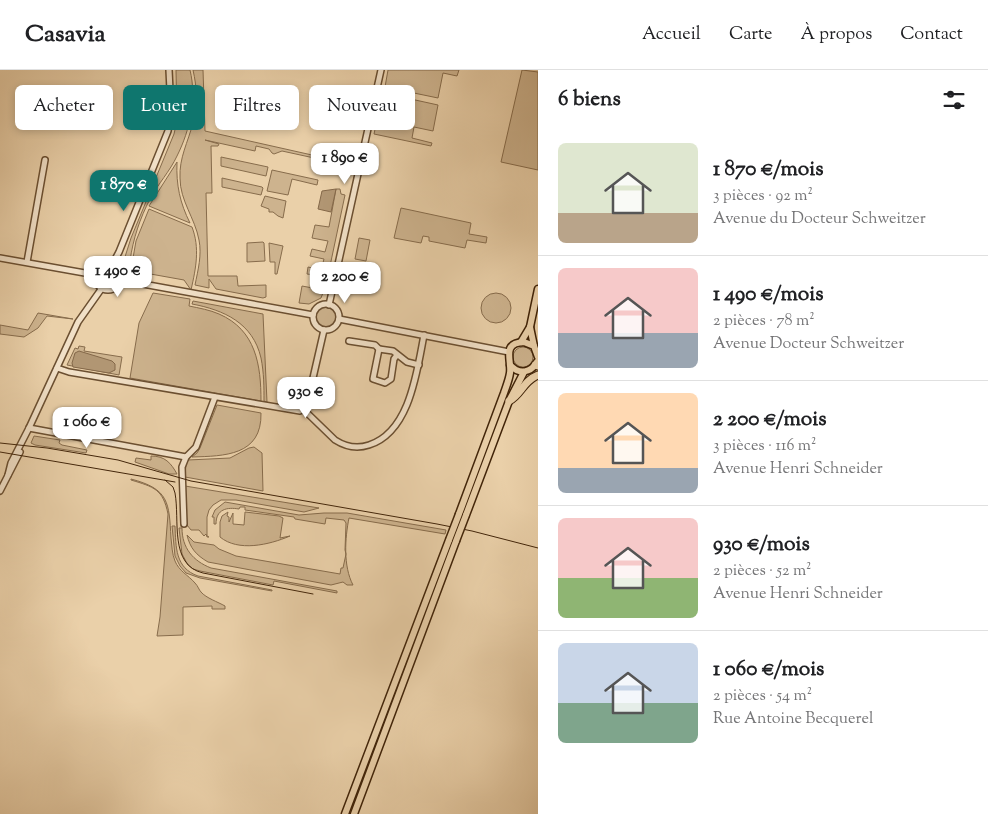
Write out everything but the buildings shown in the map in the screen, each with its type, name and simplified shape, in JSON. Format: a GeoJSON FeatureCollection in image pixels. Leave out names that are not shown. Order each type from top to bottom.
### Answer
{"type":"FeatureCollection","features":[{"type":"Feature","properties":{"kind":"highway"},"geometry":{"type":"LineString","coordinates":[[510,401],[516,398],[524,384],[538,375]]}},
{"type":"Feature","properties":{"kind":"main road"},"geometry":{"type":"LineString","coordinates":[[521,342],[530,327],[538,289]]}},
{"type":"Feature","properties":{"kind":"main road"},"geometry":{"type":"LineString","coordinates":[[510,365],[516,370],[524,372],[532,369],[537,357],[530,327]]}},
{"type":"Feature","properties":{"kind":"main road"},"geometry":{"type":"LineString","coordinates":[[354,814],[453,541],[504,393],[510,374],[509,352],[514,345],[521,342],[528,343],[537,357]]}},
{"type":"Feature","properties":{"kind":"main road"},"geometry":{"type":"LineString","coordinates":[[462,515],[524,372]]}},
{"type":"Feature","properties":{"kind":"main road"},"geometry":{"type":"LineString","coordinates":[[345,814],[453,541]]}},
{"type":"Feature","properties":{"kind":"street"},"geometry":{"type":"LineString","coordinates":[[112,265],[168,131],[170,111],[169,70]]}},
{"type":"Feature","properties":{"kind":"street"},"geometry":{"type":"LineString","coordinates":[[329,305],[381,70]]}},
{"type":"Feature","properties":{"kind":"street"},"geometry":{"type":"LineString","coordinates":[[26,262],[45,160]]}},
{"type":"Feature","properties":{"kind":"street"},"geometry":{"type":"LineString","coordinates":[[0,258],[96,274]]}},
{"type":"Feature","properties":{"kind":"street"},"geometry":{"type":"LineString","coordinates":[[108,264],[112,265],[120,272],[121,280],[114,289],[106,290],[96,281],[96,274],[100,267],[108,264]]}},
{"type":"Feature","properties":{"kind":"street"},"geometry":{"type":"LineString","coordinates":[[121,280],[314,315]]}},
{"type":"Feature","properties":{"kind":"street"},"geometry":{"type":"LineString","coordinates":[[0,491],[8,475],[11,463],[78,322],[102,288]]}},
{"type":"Feature","properties":{"kind":"street"},"geometry":{"type":"LineString","coordinates":[[325,304],[329,305],[338,312],[339,319],[332,329],[324,330],[316,326],[314,315],[317,308],[325,304]]}},
{"type":"Feature","properties":{"kind":"street"},"geometry":{"type":"LineString","coordinates":[[339,319],[509,352]]}},
{"type":"Feature","properties":{"kind":"street"},"geometry":{"type":"LineString","coordinates":[[57,368],[292,411],[303,409],[307,404],[324,330]]}},
{"type":"Feature","properties":{"kind":"street"},"geometry":{"type":"LineString","coordinates":[[303,409],[330,436],[341,444],[361,447],[373,444],[392,429],[401,416],[410,396],[419,365],[424,335]]}},
{"type":"Feature","properties":{"kind":"street"},"geometry":{"type":"LineString","coordinates":[[349,341],[375,345],[379,349],[393,351],[408,362],[419,365]]}},
{"type":"Feature","properties":{"kind":"street"},"geometry":{"type":"LineString","coordinates":[[379,349],[373,379],[385,383],[391,379],[394,359],[398,355]]}},
{"type":"Feature","properties":{"kind":"street"},"geometry":{"type":"LineString","coordinates":[[184,524],[182,467],[186,457],[196,447],[215,397]]}},
{"type":"Feature","properties":{"kind":"street"},"geometry":{"type":"LineString","coordinates":[[29,428],[186,457]]}},
{"type":"Feature","properties":{"kind":"shaded area"},"geometry":{"type":"Polygon","coordinates":[[[176,70],[190,70],[192,85],[176,85],[176,70]]]}},
{"type":"Feature","properties":{"kind":"shaded area"},"geometry":{"type":"Polygon","coordinates":[[[193,70],[203,70],[203,85],[195,85],[193,70]]]}},
{"type":"Feature","properties":{"kind":"shaded area"},"geometry":{"type":"Polygon","coordinates":[[[388,70],[459,70],[457,76],[443,73],[438,98],[415,93],[415,85],[385,85],[388,70]]]}},
{"type":"Feature","properties":{"kind":"shaded area"},"geometry":{"type":"Polygon","coordinates":[[[522,70],[538,72],[538,170],[501,162],[522,70]]]}},
{"type":"Feature","properties":{"kind":"shaded area"},"geometry":{"type":"Polygon","coordinates":[[[415,100],[438,105],[433,131],[415,127],[415,100]]]}},
{"type":"Feature","properties":{"kind":"shaded area"},"geometry":{"type":"Polygon","coordinates":[[[175,130],[187,130],[174,162],[153,193],[143,214],[135,237],[130,261],[124,260],[131,238],[175,130]]]}},
{"type":"Feature","properties":{"kind":"shaded area"},"geometry":{"type":"Polygon","coordinates":[[[191,130],[205,130],[352,164],[351,166],[282,151],[274,154],[269,149],[256,146],[255,151],[205,140],[219,144],[218,146],[211,146],[212,193],[206,193],[208,276],[237,276],[238,286],[266,285],[266,297],[263,298],[216,289],[209,279],[209,288],[195,285],[200,246],[197,232],[182,194],[180,171],[182,157],[191,130]]]}},
{"type":"Feature","properties":{"kind":"shaded area"},"geometry":{"type":"Polygon","coordinates":[[[375,130],[413,130],[412,138],[432,143],[431,146],[374,134],[375,130]]]}},
{"type":"Feature","properties":{"kind":"shaded area"},"geometry":{"type":"Polygon","coordinates":[[[221,157],[268,167],[266,176],[221,166],[221,157]]]}},
{"type":"Feature","properties":{"kind":"shaded area"},"geometry":{"type":"Polygon","coordinates":[[[177,162],[179,194],[190,223],[149,206],[177,162]]]}},
{"type":"Feature","properties":{"kind":"shaded area"},"geometry":{"type":"Polygon","coordinates":[[[272,170],[318,180],[317,185],[292,179],[288,195],[267,191],[272,170]]]}},
{"type":"Feature","properties":{"kind":"shaded area"},"geometry":{"type":"Polygon","coordinates":[[[222,178],[262,187],[261,195],[222,187],[222,178]]]}},
{"type":"Feature","properties":{"kind":"shaded area"},"geometry":{"type":"Polygon","coordinates":[[[336,189],[340,189],[341,194],[345,195],[326,285],[321,298],[309,304],[299,303],[302,286],[318,289],[321,276],[307,274],[308,267],[321,270],[324,259],[310,256],[312,249],[325,252],[328,241],[312,238],[315,225],[329,227],[336,189]]]}},
{"type":"Feature","properties":{"kind":"shaded area"},"geometry":{"type":"Polygon","coordinates":[[[336,189],[331,212],[318,209],[322,191],[336,189]]]}},
{"type":"Feature","properties":{"kind":"shaded area"},"geometry":{"type":"Polygon","coordinates":[[[265,196],[286,201],[283,218],[261,206],[265,196]]]}},
{"type":"Feature","properties":{"kind":"shaded area"},"geometry":{"type":"Polygon","coordinates":[[[401,208],[471,223],[469,234],[487,237],[486,243],[467,240],[465,248],[429,241],[429,237],[423,236],[421,243],[394,238],[401,208]]]}},
{"type":"Feature","properties":{"kind":"shaded area"},"geometry":{"type":"Polygon","coordinates":[[[149,209],[192,227],[197,250],[191,290],[184,280],[145,273],[139,278],[130,275],[136,241],[149,209]]]}},
{"type":"Feature","properties":{"kind":"shaded area"},"geometry":{"type":"Polygon","coordinates":[[[359,238],[370,240],[366,261],[355,259],[359,238]]]}},
{"type":"Feature","properties":{"kind":"shaded area"},"geometry":{"type":"Polygon","coordinates":[[[263,242],[265,261],[247,262],[247,243],[263,242]]]}},
{"type":"Feature","properties":{"kind":"shaded area"},"geometry":{"type":"Polygon","coordinates":[[[269,243],[283,246],[277,274],[275,274],[275,262],[270,262],[269,243]]]}},
{"type":"Feature","properties":{"kind":"shaded area"},"geometry":{"type":"Polygon","coordinates":[[[108,267],[115,270],[118,277],[115,284],[108,287],[101,284],[98,277],[101,270],[108,267]]]}},
{"type":"Feature","properties":{"kind":"shaded area"},"geometry":{"type":"Polygon","coordinates":[[[153,293],[190,299],[189,306],[219,314],[241,329],[249,339],[254,350],[260,374],[261,401],[130,378],[139,323],[153,293]]]}},
{"type":"Feature","properties":{"kind":"shaded area"},"geometry":{"type":"Polygon","coordinates":[[[496,293],[502,294],[510,302],[510,314],[502,322],[496,323],[490,322],[482,314],[481,308],[482,302],[490,294],[496,293]]]}},
{"type":"Feature","properties":{"kind":"shaded area"},"geometry":{"type":"Polygon","coordinates":[[[193,301],[263,314],[267,402],[264,401],[261,358],[251,336],[244,327],[226,314],[192,304],[193,301]]]}},
{"type":"Feature","properties":{"kind":"shaded area"},"geometry":{"type":"Polygon","coordinates":[[[326,307],[333,310],[336,317],[333,324],[326,327],[319,324],[316,317],[319,310],[326,307]]]}},
{"type":"Feature","properties":{"kind":"shaded area"},"geometry":{"type":"Polygon","coordinates":[[[38,313],[73,319],[47,316],[38,328],[24,337],[0,334],[0,325],[28,330],[38,313]]]}},
{"type":"Feature","properties":{"kind":"shaded area"},"geometry":{"type":"Polygon","coordinates":[[[79,346],[85,347],[84,351],[122,357],[119,375],[67,365],[75,348],[78,349],[79,346]]]}},
{"type":"Feature","properties":{"kind":"shaded area"},"geometry":{"type":"Polygon","coordinates":[[[523,347],[530,350],[533,357],[530,364],[523,367],[516,364],[513,357],[516,350],[523,347]]]}},
{"type":"Feature","properties":{"kind":"shaded area"},"geometry":{"type":"Polygon","coordinates":[[[79,351],[112,361],[115,364],[115,370],[109,373],[73,367],[72,363],[75,353],[79,351]]]}},
{"type":"Feature","properties":{"kind":"shaded area"},"geometry":{"type":"Polygon","coordinates":[[[217,405],[261,413],[260,427],[255,438],[248,446],[239,451],[216,456],[192,457],[200,448],[217,405]]]}},
{"type":"Feature","properties":{"kind":"shaded area"},"geometry":{"type":"Polygon","coordinates":[[[34,436],[60,440],[59,443],[62,445],[87,450],[86,453],[35,445],[31,443],[34,436]]]}},
{"type":"Feature","properties":{"kind":"shaded area"},"geometry":{"type":"Polygon","coordinates":[[[254,447],[262,453],[263,491],[185,477],[188,460],[230,458],[254,447]]]}},
{"type":"Feature","properties":{"kind":"shaded area"},"geometry":{"type":"Polygon","coordinates":[[[151,456],[160,457],[167,461],[177,474],[169,474],[135,462],[136,458],[151,460],[151,456]]]}},
{"type":"Feature","properties":{"kind":"shaded area"},"geometry":{"type":"Polygon","coordinates":[[[131,479],[153,487],[160,493],[167,506],[173,553],[177,564],[203,594],[225,606],[225,609],[212,609],[212,606],[183,607],[183,635],[157,636],[168,514],[163,499],[156,490],[131,479]]]}},
{"type":"Feature","properties":{"kind":"shaded area"},"geometry":{"type":"Polygon","coordinates":[[[185,486],[319,508],[304,512],[236,500],[221,500],[209,510],[207,536],[209,537],[207,537],[206,534],[204,536],[199,530],[191,530],[187,525],[185,486]]]}},
{"type":"Feature","properties":{"kind":"shaded area"},"geometry":{"type":"Polygon","coordinates":[[[225,502],[299,515],[347,513],[446,530],[445,534],[349,518],[346,553],[346,523],[344,520],[326,518],[325,524],[295,519],[294,517],[245,510],[245,507],[240,507],[239,509],[230,508],[223,510],[216,519],[216,524],[214,524],[214,517],[212,517],[215,510],[225,502]]]}},
{"type":"Feature","properties":{"kind":"shaded area"},"geometry":{"type":"Polygon","coordinates":[[[228,512],[229,522],[233,513],[233,524],[244,525],[245,512],[279,516],[283,518],[280,538],[290,536],[254,546],[227,542],[220,537],[220,522],[222,516],[228,512]]]}},
{"type":"Feature","properties":{"kind":"shaded area"},"geometry":{"type":"Polygon","coordinates":[[[172,526],[175,526],[178,556],[185,568],[190,572],[198,576],[272,591],[200,578],[186,573],[175,556],[172,526]]]}},
{"type":"Feature","properties":{"kind":"shaded area"},"geometry":{"type":"Polygon","coordinates":[[[179,528],[182,528],[186,548],[194,558],[211,568],[337,591],[337,593],[274,581],[273,585],[193,569],[188,565],[182,554],[179,528]]]}},
{"type":"Feature","properties":{"kind":"shaded area"},"geometry":{"type":"Polygon","coordinates":[[[187,535],[194,542],[214,545],[236,556],[340,574],[346,554],[353,585],[347,585],[343,582],[331,585],[208,562],[194,551],[187,535]]]}},
{"type":"Feature","properties":{"kind":"tram line"},"geometry":{"type":"LineString","coordinates":[[0,443],[47,448],[118,460],[191,481],[437,524],[538,548]]}},
{"type":"Feature","properties":{"kind":"tram line"},"geometry":{"type":"LineString","coordinates":[[0,452],[175,482]]}},
{"type":"Feature","properties":{"kind":"tram line"},"geometry":{"type":"LineString","coordinates":[[165,480],[173,487],[175,493],[178,540],[185,561],[192,568],[203,573],[313,594]]}}]}
